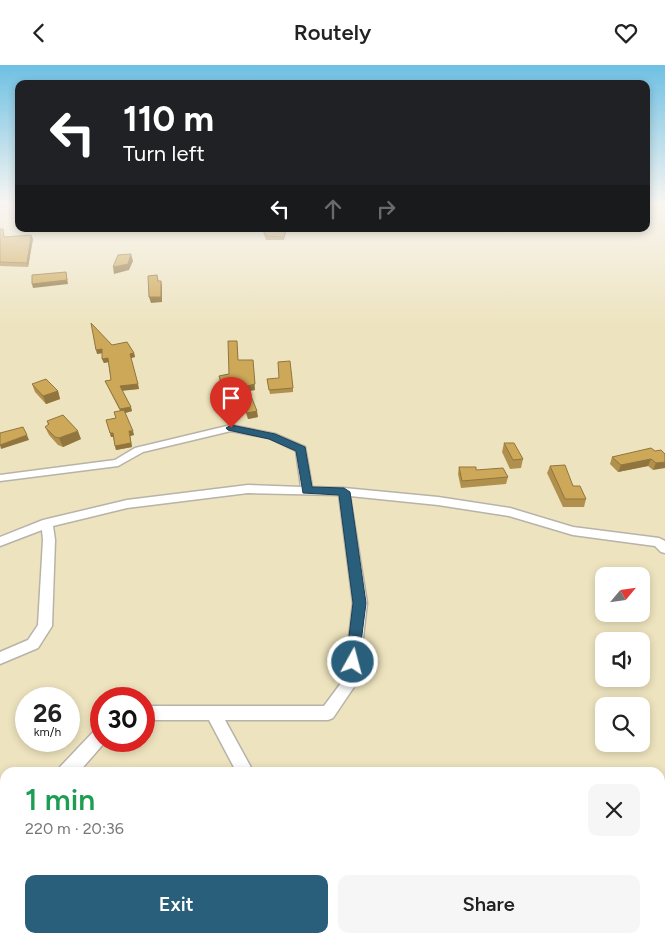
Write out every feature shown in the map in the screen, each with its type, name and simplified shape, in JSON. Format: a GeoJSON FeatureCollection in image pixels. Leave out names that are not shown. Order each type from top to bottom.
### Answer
{"type":"FeatureCollection","features":[{"type":"Feature","properties":{"kind":"street"},"geometry":{"type":"LineString","coordinates":[[0,478],[118,463],[139,450],[231,428],[272,436],[301,449],[307,491]]}},
{"type":"Feature","properties":{"kind":"street"},"geometry":{"type":"LineString","coordinates":[[0,542],[47,523],[127,504],[187,495],[248,489],[344,492],[438,501],[510,512],[573,531],[663,544]]}},
{"type":"Feature","properties":{"kind":"street"},"geometry":{"type":"LineString","coordinates":[[155,713],[328,713],[351,681],[360,603],[344,492]]}},
{"type":"Feature","properties":{"kind":"street"},"geometry":{"type":"LineString","coordinates":[[0,658],[33,645],[45,627],[49,540],[47,523]]}},
{"type":"Feature","properties":{"kind":"street"},"geometry":{"type":"LineString","coordinates":[[213,713],[243,767]]}},
{"type":"Feature","properties":{"kind":"street"},"geometry":{"type":"LineString","coordinates":[[72,767],[90,747]]}},
{"type":"Feature","properties":{"kind":"sand"},"geometry":{"type":"Polygon","coordinates":[[[0,245],[665,245],[665,767],[0,767],[0,245]]]}},
{"type":"Feature","properties":{"kind":"building"},"geometry":{"type":"Polygon","coordinates":[[[0,245],[30,245],[27,263],[0,262],[0,245]]]}},
{"type":"Feature","properties":{"kind":"building"},"geometry":{"type":"Polygon","coordinates":[[[131,254],[128,264],[113,267],[118,255],[131,254]]]}},
{"type":"Feature","properties":{"kind":"building"},"geometry":{"type":"Polygon","coordinates":[[[66,272],[67,280],[32,284],[32,275],[66,272]]]}},
{"type":"Feature","properties":{"kind":"building"},"geometry":{"type":"Polygon","coordinates":[[[157,275],[158,281],[161,281],[161,297],[149,297],[148,276],[157,275]]]}},
{"type":"Feature","properties":{"kind":"building"},"geometry":{"type":"Polygon","coordinates":[[[91,323],[112,345],[127,342],[134,353],[130,354],[138,384],[120,386],[131,407],[120,409],[105,381],[111,380],[108,358],[102,359],[102,349],[96,350],[91,323]]]}},
{"type":"Feature","properties":{"kind":"building"},"geometry":{"type":"Polygon","coordinates":[[[228,341],[237,341],[238,360],[253,360],[255,384],[247,386],[257,411],[247,413],[244,405],[229,407],[219,376],[229,374],[228,341]]]}},
{"type":"Feature","properties":{"kind":"building"},"geometry":{"type":"Polygon","coordinates":[[[290,361],[293,388],[269,390],[267,379],[279,378],[278,362],[290,361]]]}},
{"type":"Feature","properties":{"kind":"building"},"geometry":{"type":"Polygon","coordinates":[[[46,379],[58,391],[43,396],[32,384],[46,379]]]}},
{"type":"Feature","properties":{"kind":"building"},"geometry":{"type":"Polygon","coordinates":[[[124,410],[133,431],[129,431],[131,443],[115,446],[113,433],[110,433],[106,420],[116,418],[114,412],[124,410]]]}},
{"type":"Feature","properties":{"kind":"building"},"geometry":{"type":"Polygon","coordinates":[[[63,415],[78,431],[59,438],[55,437],[45,427],[49,424],[47,421],[63,415]]]}},
{"type":"Feature","properties":{"kind":"building"},"geometry":{"type":"Polygon","coordinates":[[[23,427],[27,435],[0,445],[0,433],[23,427]]]}},
{"type":"Feature","properties":{"kind":"building"},"geometry":{"type":"Polygon","coordinates":[[[504,443],[514,443],[523,459],[513,460],[504,443]]]}},
{"type":"Feature","properties":{"kind":"building"},"geometry":{"type":"Polygon","coordinates":[[[651,448],[655,451],[661,450],[665,454],[665,462],[656,463],[651,459],[621,465],[612,457],[651,448]]]}},
{"type":"Feature","properties":{"kind":"building"},"geometry":{"type":"Polygon","coordinates":[[[565,465],[573,486],[580,486],[586,499],[565,499],[550,466],[565,465]]]}},
{"type":"Feature","properties":{"kind":"building"},"geometry":{"type":"Polygon","coordinates":[[[459,467],[476,467],[476,470],[503,468],[508,477],[462,481],[459,467]]]}},
{"type":"Feature","properties":{"kind":"route"},"geometry":{"type":"LineString","coordinates":[[231,428],[272,436],[301,449],[307,491],[344,492],[360,603],[353,662]]}}]}
